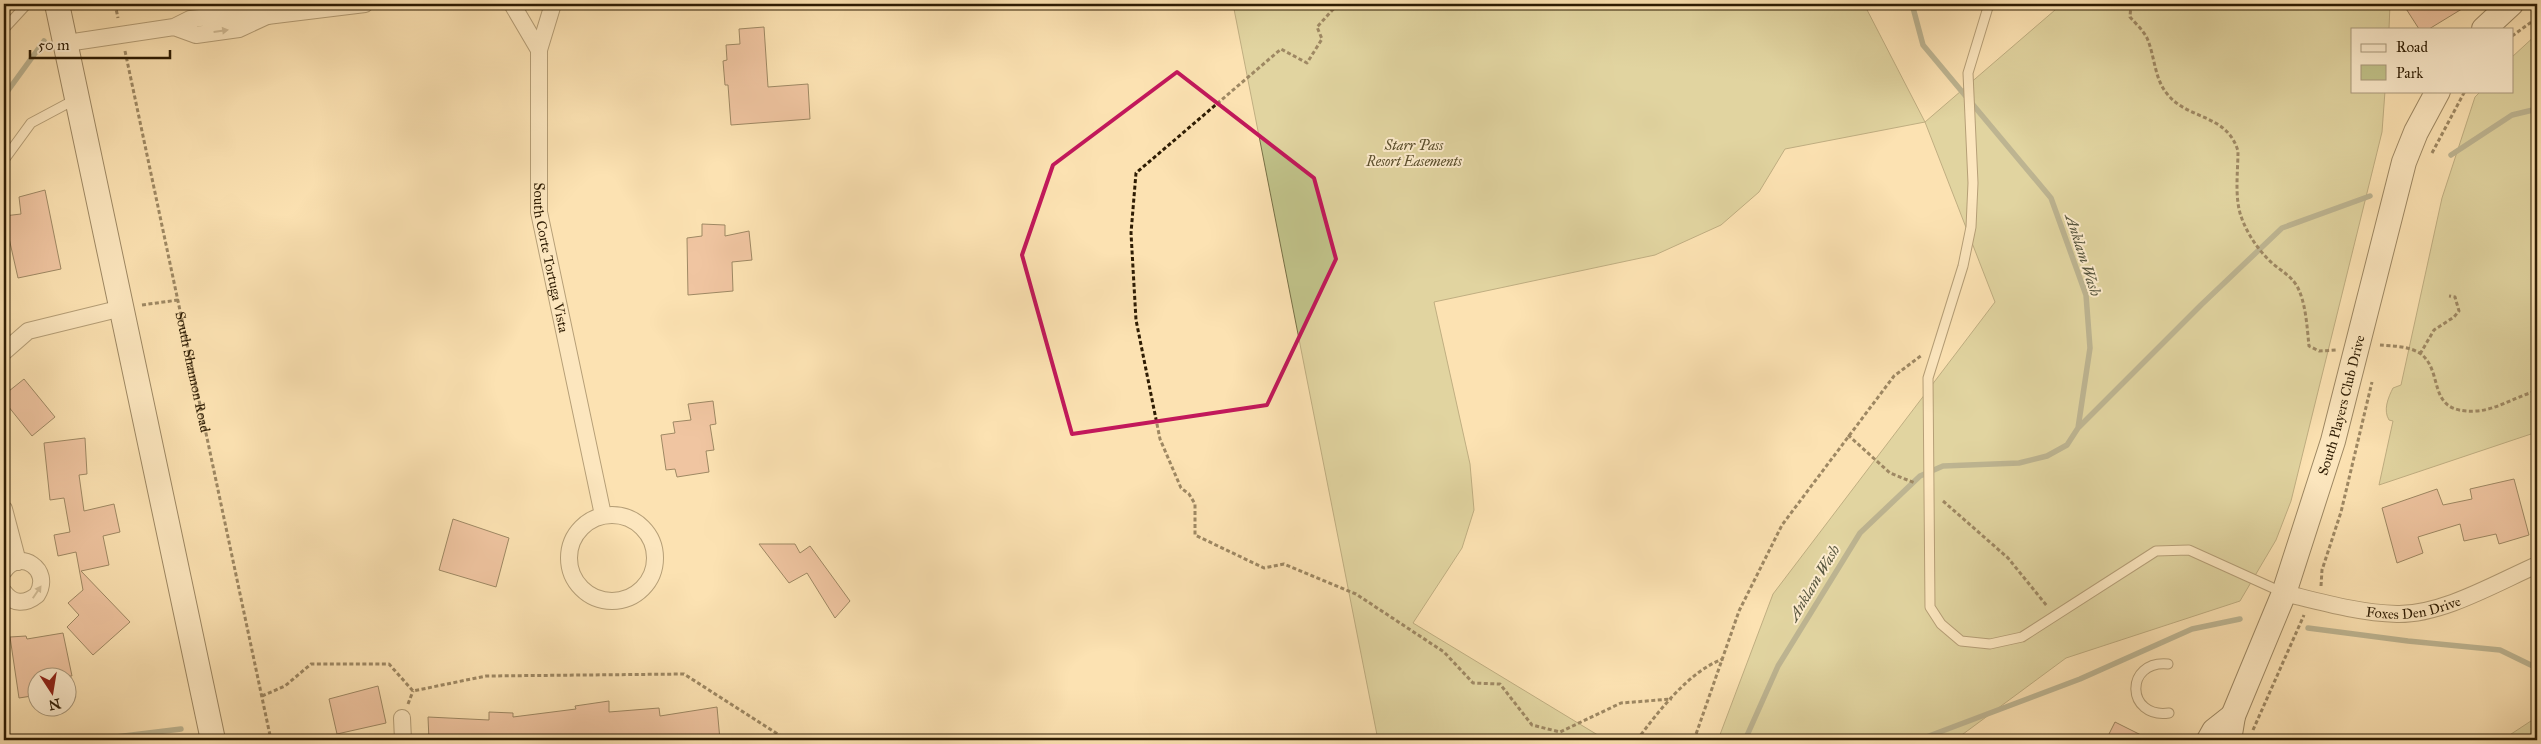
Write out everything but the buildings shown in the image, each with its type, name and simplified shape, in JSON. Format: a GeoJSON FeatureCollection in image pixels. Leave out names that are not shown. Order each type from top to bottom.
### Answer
{"type":"FeatureCollection","features":[{"type":"Feature","properties":{"kind":"street"},"geometry":{"type":"LineString","coordinates":[[58,4],[213,740]]}},
{"type":"Feature","properties":{"kind":"street"},"geometry":{"type":"LineString","coordinates":[[67,43],[174,27],[196,35],[239,29],[267,16],[365,4]]}},
{"type":"Feature","properties":{"kind":"street"},"geometry":{"type":"LineString","coordinates":[[512,4],[539,50]]}},
{"type":"Feature","properties":{"kind":"street"},"geometry":{"type":"LineString","coordinates":[[539,50],[553,4]]}},
{"type":"Feature","properties":{"kind":"street"},"geometry":{"type":"LineString","coordinates":[[2485,28],[2511,4]]}},
{"type":"Feature","properties":{"kind":"street","name":"South Corte Tortuga Vista"},"geometry":{"type":"LineString","coordinates":[[539,50],[539,212],[602,515]]}},
{"type":"Feature","properties":{"kind":"street","name":"South Players Club Drive"},"geometry":{"type":"LineString","coordinates":[[2229,740],[2233,716],[2284,593],[2333,440],[2404,162],[2416,132],[2437,92]]}},
{"type":"Feature","properties":{"kind":"street"},"geometry":{"type":"LineString","coordinates":[[4,352],[28,331],[122,308]]}},
{"type":"Feature","properties":{"kind":"street"},"geometry":{"type":"LineString","coordinates":[[4,509],[18,562]]}},
{"type":"Feature","properties":{"kind":"street"},"geometry":{"type":"LineString","coordinates":[[618,514],[632,519],[644,528],[652,540],[656,554],[654,569],[648,582],[637,593],[624,599],[610,601],[591,595],[575,581],[570,569],[568,555],[572,541],[579,530],[590,520],[602,515],[618,514]]}},
{"type":"Feature","properties":{"kind":"street"},"geometry":{"type":"LineString","coordinates":[[4,571],[12,564],[25,561],[37,568],[42,582],[41,589],[32,600],[25,602],[12,600],[4,592]]}},
{"type":"Feature","properties":{"kind":"street","name":"Foxes Den Drive"},"geometry":{"type":"LineString","coordinates":[[2284,593],[2362,611],[2399,614],[2440,607],[2537,565]]}},
{"type":"Feature","properties":{"kind":"street","name":"South Players Club Drive"},"geometry":{"type":"LineString","coordinates":[[2210,740],[2214,731],[2233,716]]}},
{"type":"Feature","properties":{"kind":"street"},"geometry":{"type":"LineString","coordinates":[[402,718],[403,740]]}},
{"type":"Feature","properties":{"kind":"lane"},"geometry":{"type":"LineString","coordinates":[[4,30],[27,4]]}},
{"type":"Feature","properties":{"kind":"lane"},"geometry":{"type":"LineString","coordinates":[[1989,4],[1968,73],[1973,183],[1971,227],[1963,266],[1928,378],[1930,607],[1941,624],[1961,641],[1990,644],[2022,637],[2156,551],[2189,550],[2284,593]]}},
{"type":"Feature","properties":{"kind":"lane"},"geometry":{"type":"LineString","coordinates":[[4,160],[31,123],[78,98]]}},
{"type":"Feature","properties":{"kind":"lane"},"geometry":{"type":"LineString","coordinates":[[2168,664],[2158,663],[2148,667],[2140,675],[2136,684],[2136,696],[2143,707],[2159,714],[2169,713]]}},
{"type":"Feature","properties":{"kind":"path","name":"South Shannon Road"},"geometry":{"type":"LineString","coordinates":[[115,4],[271,740]]}},
{"type":"Feature","properties":{"kind":"path"},"geometry":{"type":"LineString","coordinates":[[1338,4],[1317,26],[1322,39],[1307,63],[1281,49],[1136,173],[1131,233],[1136,320],[1160,439],[1181,488],[1189,494],[1196,504],[1194,535],[1264,568],[1284,564],[1356,594],[1444,652],[1473,682],[1500,684],[1532,725],[1560,732],[1621,703],[1672,699]]}},
{"type":"Feature","properties":{"kind":"path"},"geometry":{"type":"LineString","coordinates":[[1621,4],[1632,10],[1633,4]]}},
{"type":"Feature","properties":{"kind":"path"},"geometry":{"type":"LineString","coordinates":[[2131,4],[2130,17],[2147,37],[2153,64],[2168,95],[2183,107],[2222,127],[2236,143],[2238,151],[2238,198],[2242,217],[2250,236],[2272,263],[2285,271],[2297,287],[2307,326],[2309,346],[2320,351],[2339,349]]}},
{"type":"Feature","properties":{"kind":"path"},"geometry":{"type":"LineString","coordinates":[[2514,35],[2537,18]]}},
{"type":"Feature","properties":{"kind":"path"},"geometry":{"type":"LineString","coordinates":[[2432,154],[2464,92]]}},
{"type":"Feature","properties":{"kind":"path"},"geometry":{"type":"LineString","coordinates":[[2420,354],[2434,330],[2454,317],[2459,311],[2459,302],[2455,297],[2449,296]]}},
{"type":"Feature","properties":{"kind":"path"},"geometry":{"type":"LineString","coordinates":[[122,308],[178,300]]}},
{"type":"Feature","properties":{"kind":"path"},"geometry":{"type":"LineString","coordinates":[[2378,354],[2382,336]]}},
{"type":"Feature","properties":{"kind":"path"},"geometry":{"type":"LineString","coordinates":[[2380,345],[2396,346],[2420,354],[2429,364],[2438,394],[2445,403],[2463,411],[2484,410],[2537,391]]}},
{"type":"Feature","properties":{"kind":"path"},"geometry":{"type":"LineString","coordinates":[[1694,740],[1739,611],[1782,525],[1894,376],[1912,361],[1937,346]]}},
{"type":"Feature","properties":{"kind":"path"},"geometry":{"type":"LineString","coordinates":[[2323,583],[2322,570],[2341,512],[2374,372]]}},
{"type":"Feature","properties":{"kind":"path"},"geometry":{"type":"LineString","coordinates":[[1848,436],[1890,473],[1928,487],[2008,558],[2055,617]]}},
{"type":"Feature","properties":{"kind":"path"},"geometry":{"type":"LineString","coordinates":[[2253,732],[2298,627]]}},
{"type":"Feature","properties":{"kind":"path"},"geometry":{"type":"LineString","coordinates":[[1638,740],[1661,709],[1708,665],[1723,659]]}},
{"type":"Feature","properties":{"kind":"path"},"geometry":{"type":"LineString","coordinates":[[262,696],[285,686],[311,664],[390,664],[413,691],[486,676],[684,674],[787,740]]}},
{"type":"Feature","properties":{"kind":"highlighted area"},"geometry":{"type":"Polygon","coordinates":[[[1177,72],[1314,178],[1336,259],[1267,405],[1072,434],[1022,255],[1053,165],[1177,72]]]}},
{"type":"Feature","properties":{"kind":"green space","name":"Starr Pass Resort Easements"},"geometry":{"type":"Polygon","coordinates":[[[1233,4],[1864,4],[1925,122],[1785,149],[1759,192],[1721,225],[1655,255],[1434,302],[1470,464],[1474,510],[1462,548],[1413,623],[1606,740],[1378,740],[1233,4]]]}},
{"type":"Feature","properties":{"kind":"green space"},"geometry":{"type":"Polygon","coordinates":[[[2062,4],[2390,4],[2389,28],[2351,28],[2351,92],[2385,92],[2382,132],[2291,501],[2276,540],[2240,601],[2066,658],[1955,740],[1718,740],[1773,594],[1995,302],[1925,122],[2062,4]]]}},
{"type":"Feature","properties":{"kind":"green space"},"geometry":{"type":"Polygon","coordinates":[[[2537,34],[2537,432],[2379,485],[2393,421],[2389,420],[2387,416],[2387,404],[2393,388],[2401,385],[2442,198],[2475,97],[2480,92],[2514,92],[2514,55],[2537,34]]]}},
{"type":"Feature","properties":{"kind":"green space"},"geometry":{"type":"Polygon","coordinates":[[[2537,717],[2537,740],[2502,740],[2537,717]]]}},
{"type":"Feature","properties":{"kind":"waterway","name":"Anklam Wash"},"geometry":{"type":"LineString","coordinates":[[1745,740],[1778,666],[1860,533],[1920,476],[1943,466],[2019,463],[2047,456],[2067,445],[2078,428],[2090,348],[2086,295],[2051,198],[1923,45],[1912,4]]}},
{"type":"Feature","properties":{"kind":"waterway"},"geometry":{"type":"LineString","coordinates":[[4,96],[44,41]]}},
{"type":"Feature","properties":{"kind":"waterway"},"geometry":{"type":"LineString","coordinates":[[2451,155],[2512,115],[2537,109]]}},
{"type":"Feature","properties":{"kind":"waterway"},"geometry":{"type":"LineString","coordinates":[[2079,427],[2201,305],[2282,228],[2370,196]]}},
{"type":"Feature","properties":{"kind":"waterway"},"geometry":{"type":"LineString","coordinates":[[1926,740],[1929,736],[2080,679],[2192,629],[2240,619]]}},
{"type":"Feature","properties":{"kind":"waterway"},"geometry":{"type":"LineString","coordinates":[[2308,628],[2408,641],[2500,650],[2537,668]]}},
{"type":"Feature","properties":{"kind":"waterway"},"geometry":{"type":"LineString","coordinates":[[91,740],[181,729]]}},
{"type":"Feature","properties":{"kind":"waterway"},"geometry":{"type":"LineString","coordinates":[[4,736],[15,740]]}}]}
